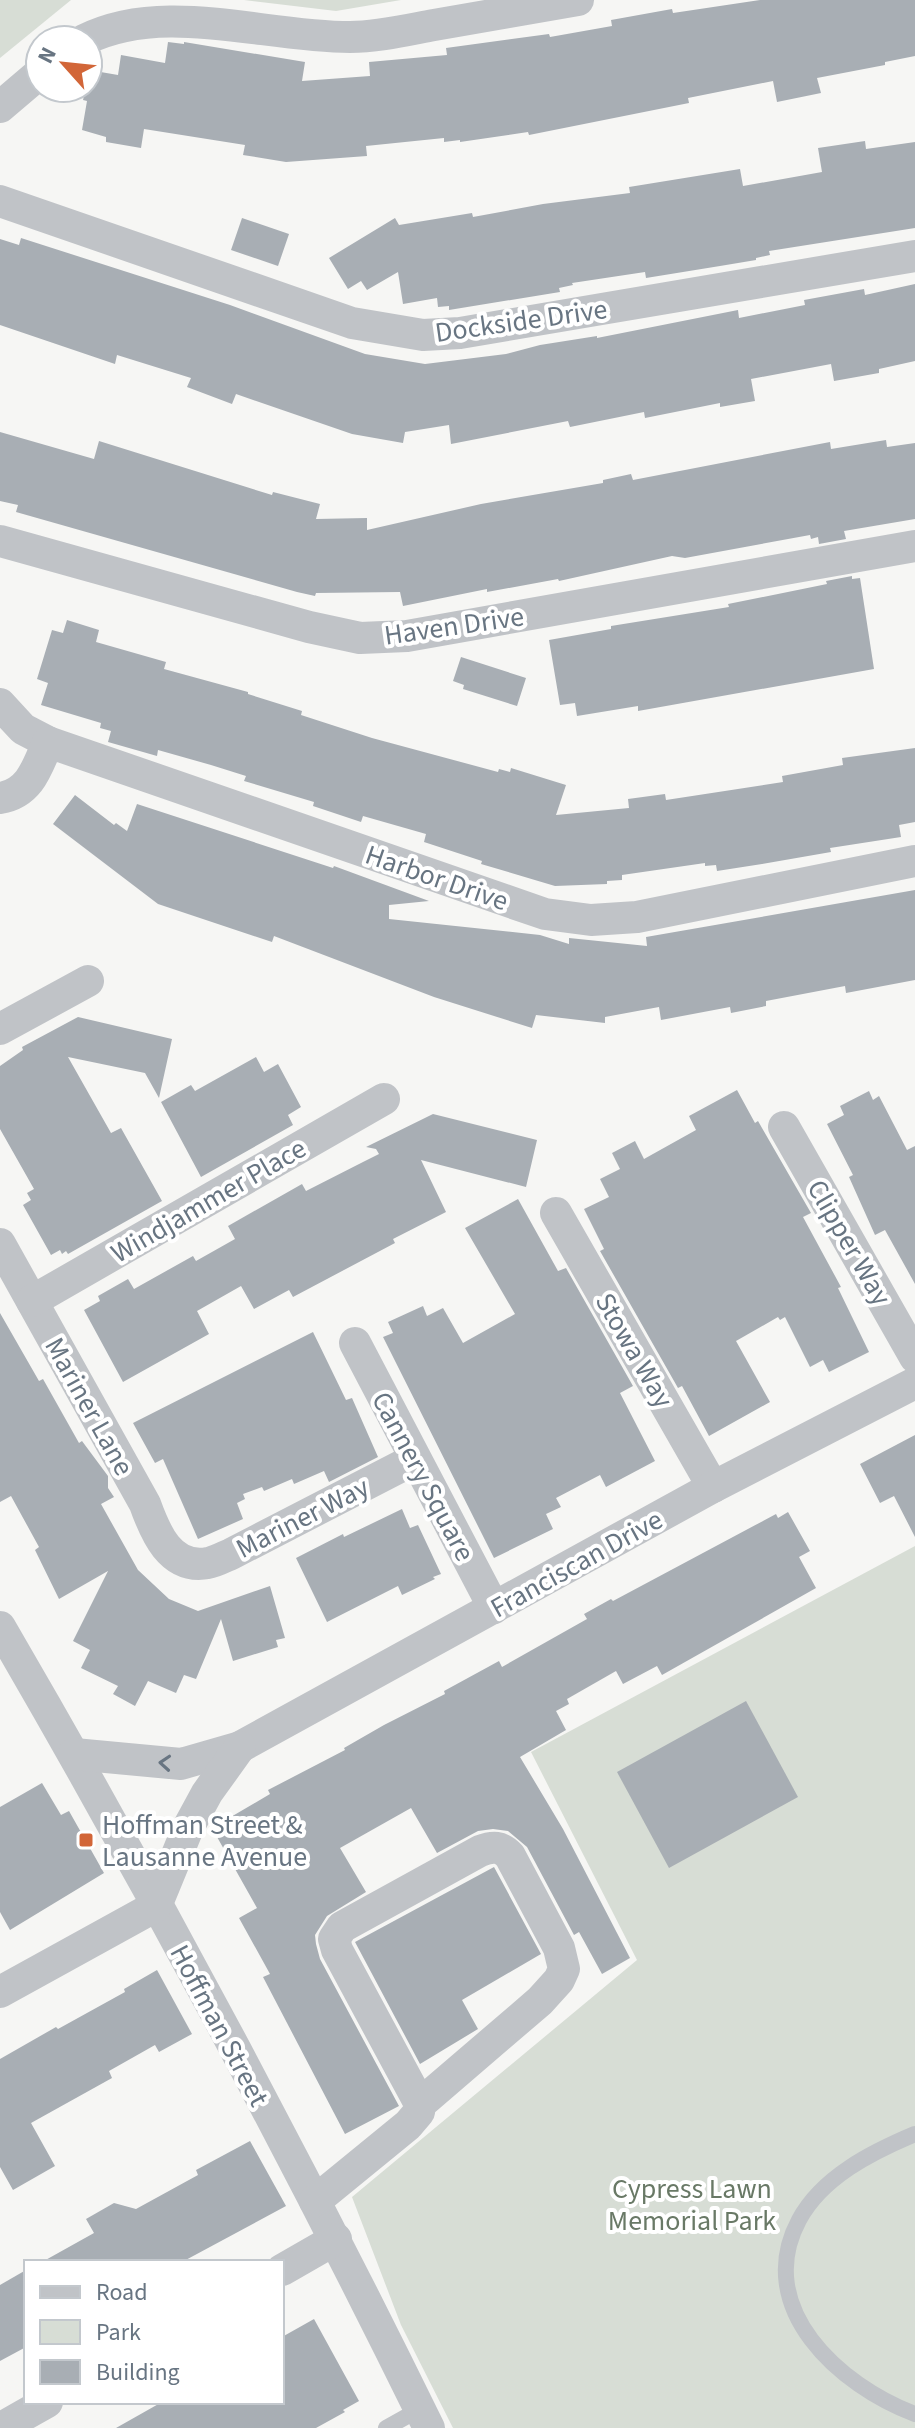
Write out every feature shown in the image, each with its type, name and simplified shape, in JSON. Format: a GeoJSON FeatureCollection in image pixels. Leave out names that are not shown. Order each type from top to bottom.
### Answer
{"type":"FeatureCollection","features":[{"type":"Feature","properties":{"kind":"street"},"geometry":{"type":"LineString","coordinates":[[104,29],[125,20],[159,13],[194,13],[350,37],[393,33],[578,0]]}},
{"type":"Feature","properties":{"kind":"street"},"geometry":{"type":"LineString","coordinates":[[0,107],[24,87]]}},
{"type":"Feature","properties":{"kind":"street","name":"Dockside Drive"},"geometry":{"type":"LineString","coordinates":[[0,201],[352,323],[423,335],[460,333],[915,256]]}},
{"type":"Feature","properties":{"kind":"street","name":"Haven Drive"},"geometry":{"type":"LineString","coordinates":[[0,541],[309,627],[360,638],[407,636],[915,546]]}},
{"type":"Feature","properties":{"kind":"street","name":"Harbor Drive"},"geometry":{"type":"LineString","coordinates":[[0,704],[23,729],[48,742],[545,914],[591,920],[637,917],[915,861]]}},
{"type":"Feature","properties":{"kind":"street"},"geometry":{"type":"LineString","coordinates":[[0,798],[14,796],[28,784],[48,742]]}},
{"type":"Feature","properties":{"kind":"street"},"geometry":{"type":"LineString","coordinates":[[0,1029],[88,981]]}},
{"type":"Feature","properties":{"kind":"street","name":"Windjammer Place"},"geometry":{"type":"LineString","coordinates":[[32,1301],[384,1099]]}},
{"type":"Feature","properties":{"kind":"street","name":"Clipper Way"},"geometry":{"type":"LineString","coordinates":[[784,1127],[915,1357]]}},
{"type":"Feature","properties":{"kind":"street","name":"Stowa Way"},"geometry":{"type":"LineString","coordinates":[[556,1213],[713,1487]]}},
{"type":"Feature","properties":{"kind":"street","name":"Mariner Lane"},"geometry":{"type":"LineString","coordinates":[[0,1244],[145,1504],[156,1536],[168,1551],[186,1561]]}},
{"type":"Feature","properties":{"kind":"street","name":"Cannery Square"},"geometry":{"type":"LineString","coordinates":[[355,1343],[494,1608]]}},
{"type":"Feature","properties":{"kind":"street","name":"Franciscan Drive"},"geometry":{"type":"LineString","coordinates":[[74,1754],[181,1764],[240,1747],[713,1487],[915,1383]]}},
{"type":"Feature","properties":{"kind":"street","name":"Mariner Way"},"geometry":{"type":"LineString","coordinates":[[186,1561],[207,1564],[231,1554],[415,1459]]}},
{"type":"Feature","properties":{"kind":"street","name":"Hoffman Street"},"geometry":{"type":"LineString","coordinates":[[0,1627],[74,1754],[336,2239],[425,2419]]}},
{"type":"Feature","properties":{"kind":"street","name":"Franciscan Drive"},"geometry":{"type":"LineString","coordinates":[[156,1906],[188,1828],[207,1793],[240,1747]]}},
{"type":"Feature","properties":{"kind":"street"},"geometry":{"type":"LineString","coordinates":[[315,2201],[408,2125],[419,2112],[420,2104],[337,1950],[334,1939],[342,1927],[480,1851],[496,1847],[510,1856],[559,1948],[564,1969],[559,1980],[540,2001],[420,2104]]}},
{"type":"Feature","properties":{"kind":"street"},"geometry":{"type":"LineString","coordinates":[[0,1992],[156,1906]]}},
{"type":"Feature","properties":{"kind":"street"},"geometry":{"type":"LineString","coordinates":[[284,2269],[336,2239]]}},
{"type":"Feature","properties":{"kind":"street"},"geometry":{"type":"LineString","coordinates":[[1,2428],[43,2404]]}},
{"type":"Feature","properties":{"kind":"lane"},"geometry":{"type":"LineString","coordinates":[[915,2134],[860,2162],[830,2183],[799,2219],[787,2260],[793,2306],[810,2340],[823,2356],[857,2386],[915,2414]]}},
{"type":"Feature","properties":{"kind":"lane"},"geometry":{"type":"LineString","coordinates":[[386,2428],[425,2419]]}},
{"type":"Feature","properties":{"kind":"green space"},"geometry":{"type":"Polygon","coordinates":[[[0,0],[71,0],[42,24],[24,24],[24,38],[0,58],[0,0]]]}},
{"type":"Feature","properties":{"kind":"green space"},"geometry":{"type":"Polygon","coordinates":[[[244,0],[401,0],[336,11],[244,0]]]}},
{"type":"Feature","properties":{"kind":"green space","name":"Cypress Lawn Memorial Park"},"geometry":{"type":"Polygon","coordinates":[[[915,1546],[915,2428],[453,2428],[401,2325],[352,2197],[637,1960],[531,1752],[915,1546]]]}},
{"type":"Feature","properties":{"kind":"building"},"geometry":{"type":"Polygon","coordinates":[[[760,0],[915,0],[915,56],[817,78],[821,93],[777,102],[773,81],[688,98],[689,103],[529,135],[528,132],[460,142],[444,142],[444,138],[366,146],[367,156],[286,162],[243,155],[245,145],[144,129],[141,148],[106,142],[106,137],[82,130],[86,104],[104,104],[104,73],[118,75],[121,55],[165,63],[168,42],[305,62],[302,81],[370,76],[369,62],[447,55],[446,48],[549,34],[550,37],[612,26],[611,20],[672,9],[673,13],[760,0]]]}},
{"type":"Feature","properties":{"kind":"building"},"geometry":{"type":"Polygon","coordinates":[[[865,141],[866,149],[915,142],[915,228],[769,251],[770,255],[756,260],[646,278],[645,272],[572,283],[559,288],[560,292],[449,310],[449,306],[438,307],[437,298],[403,304],[398,272],[367,290],[361,281],[348,289],[329,258],[395,218],[399,225],[472,213],[473,217],[630,193],[629,187],[740,169],[743,186],[822,172],[818,148],[865,141]]]}},
{"type":"Feature","properties":{"kind":"building"},"geometry":{"type":"Polygon","coordinates":[[[242,218],[289,234],[278,266],[231,250],[242,218]]]}},
{"type":"Feature","properties":{"kind":"building"},"geometry":{"type":"Polygon","coordinates":[[[21,238],[230,305],[365,354],[425,364],[506,354],[540,345],[597,338],[738,310],[739,318],[805,305],[804,300],[864,289],[865,295],[915,284],[915,361],[879,369],[879,373],[834,381],[831,364],[751,379],[755,401],[720,407],[720,403],[645,418],[644,412],[570,427],[568,421],[451,444],[449,425],[405,432],[403,443],[352,434],[236,394],[232,404],[187,387],[191,378],[117,355],[115,364],[0,325],[0,239],[19,245],[21,238]]]}},
{"type":"Feature","properties":{"kind":"building"},"geometry":{"type":"Polygon","coordinates":[[[0,432],[94,459],[99,441],[272,495],[273,492],[320,504],[316,519],[367,518],[367,530],[481,504],[603,483],[603,480],[631,474],[633,480],[830,442],[831,449],[886,440],[887,447],[915,443],[915,519],[844,531],[846,539],[819,544],[818,537],[811,539],[810,535],[685,558],[672,556],[559,581],[487,592],[487,589],[403,606],[400,592],[316,593],[315,596],[16,512],[18,505],[0,501],[0,432]]]}},
{"type":"Feature","properties":{"kind":"building"},"geometry":{"type":"Polygon","coordinates":[[[852,576],[852,579],[860,578],[874,669],[638,711],[638,706],[577,716],[575,703],[560,705],[549,640],[611,629],[611,626],[729,607],[728,604],[852,576]]]}},
{"type":"Feature","properties":{"kind":"building"},"geometry":{"type":"Polygon","coordinates":[[[67,620],[99,630],[96,642],[166,662],[164,669],[248,692],[302,711],[301,715],[498,772],[499,769],[510,772],[511,768],[566,785],[556,815],[629,808],[628,799],[665,794],[666,800],[783,782],[782,776],[843,765],[842,758],[915,748],[915,822],[899,825],[901,837],[830,848],[831,852],[717,871],[716,865],[705,866],[705,863],[622,875],[622,880],[607,881],[607,884],[555,886],[481,864],[482,861],[424,842],[426,834],[363,816],[361,822],[313,806],[314,802],[244,781],[246,776],[158,750],[157,756],[108,742],[111,731],[100,728],[101,723],[41,705],[48,683],[37,679],[52,630],[63,633],[67,620]]]}},
{"type":"Feature","properties":{"kind":"building"},"geometry":{"type":"Polygon","coordinates":[[[461,657],[526,678],[517,706],[463,689],[464,685],[453,681],[461,657]]]}},
{"type":"Feature","properties":{"kind":"building"},"geometry":{"type":"Polygon","coordinates":[[[75,795],[114,825],[116,823],[127,831],[137,804],[334,866],[429,901],[389,905],[389,919],[540,935],[569,944],[569,938],[647,946],[646,937],[915,890],[915,980],[846,993],[845,986],[766,1001],[766,1006],[731,1013],[730,1007],[661,1020],[659,1007],[605,1017],[605,1023],[536,1015],[532,1028],[434,997],[274,936],[272,942],[158,904],[53,824],[75,795]]]}},
{"type":"Feature","properties":{"kind":"building"},"geometry":{"type":"Polygon","coordinates":[[[78,1017],[172,1039],[159,1098],[145,1073],[68,1057],[111,1133],[121,1128],[162,1201],[68,1254],[66,1251],[62,1254],[60,1250],[51,1255],[23,1205],[31,1200],[27,1193],[34,1189],[0,1129],[0,1066],[23,1050],[22,1047],[78,1017]]]}},
{"type":"Feature","properties":{"kind":"building"},"geometry":{"type":"Polygon","coordinates":[[[256,1057],[264,1072],[278,1064],[301,1107],[288,1115],[293,1125],[201,1177],[161,1102],[191,1085],[195,1091],[256,1057]]]}},
{"type":"Feature","properties":{"kind":"building"},"geometry":{"type":"Polygon","coordinates":[[[737,1090],[811,1213],[803,1217],[841,1287],[838,1288],[869,1352],[829,1372],[823,1360],[810,1367],[785,1317],[780,1320],[778,1317],[736,1341],[770,1402],[709,1436],[600,1251],[604,1249],[584,1209],[609,1197],[600,1179],[620,1169],[612,1153],[635,1141],[644,1159],[696,1130],[689,1116],[737,1090]]]}},
{"type":"Feature","properties":{"kind":"building"},"geometry":{"type":"Polygon","coordinates":[[[869,1091],[873,1100],[879,1096],[907,1150],[915,1146],[915,1284],[885,1230],[875,1235],[849,1177],[853,1175],[827,1124],[844,1115],[840,1106],[869,1091]]]}},
{"type":"Feature","properties":{"kind":"building"},"geometry":{"type":"Polygon","coordinates":[[[433,1114],[537,1140],[526,1187],[421,1160],[446,1212],[293,1297],[289,1290],[254,1309],[241,1286],[197,1311],[209,1334],[123,1382],[84,1310],[100,1301],[98,1296],[128,1279],[134,1289],[193,1256],[196,1261],[235,1239],[228,1226],[302,1184],[306,1191],[379,1154],[376,1149],[366,1147],[433,1114]]]}},
{"type":"Feature","properties":{"kind":"building"},"geometry":{"type":"Polygon","coordinates":[[[518,1199],[558,1271],[566,1268],[633,1386],[620,1393],[655,1461],[606,1487],[600,1475],[556,1498],[561,1507],[546,1514],[553,1529],[494,1558],[383,1337],[393,1333],[388,1322],[423,1306],[427,1316],[443,1308],[463,1343],[515,1314],[465,1228],[518,1199]]]}},
{"type":"Feature","properties":{"kind":"building"},"geometry":{"type":"Polygon","coordinates":[[[0,1313],[39,1381],[43,1379],[79,1443],[82,1441],[108,1476],[108,1488],[114,1497],[101,1504],[138,1570],[169,1599],[198,1611],[270,1586],[285,1638],[276,1640],[278,1647],[233,1661],[221,1619],[196,1679],[184,1675],[176,1693],[148,1681],[135,1706],[113,1694],[118,1686],[81,1668],[90,1650],[73,1641],[108,1571],[59,1599],[35,1550],[39,1547],[11,1496],[0,1502],[0,1313]]]}},
{"type":"Feature","properties":{"kind":"building"},"geometry":{"type":"Polygon","coordinates":[[[313,1332],[346,1400],[352,1398],[378,1457],[329,1482],[324,1471],[294,1484],[292,1479],[264,1491],[262,1487],[243,1494],[245,1499],[237,1503],[243,1519],[198,1539],[163,1459],[155,1463],[133,1423],[313,1332]]]}},
{"type":"Feature","properties":{"kind":"building"},"geometry":{"type":"Polygon","coordinates":[[[915,1435],[915,1537],[894,1496],[880,1503],[860,1464],[915,1435]]]}},
{"type":"Feature","properties":{"kind":"building"},"geometry":{"type":"Polygon","coordinates":[[[402,1509],[410,1528],[418,1525],[441,1574],[402,1595],[398,1586],[327,1622],[296,1558],[402,1509]]]}},
{"type":"Feature","properties":{"kind":"building"},"geometry":{"type":"Polygon","coordinates":[[[788,1512],[810,1551],[799,1557],[816,1588],[662,1675],[657,1666],[623,1684],[616,1671],[567,1699],[569,1704],[556,1711],[566,1730],[520,1757],[563,1829],[630,1958],[602,1974],[579,1932],[574,1935],[527,1847],[508,1831],[478,1831],[437,1853],[411,1808],[340,1848],[366,1892],[327,1916],[315,1935],[316,1944],[320,1959],[399,2106],[345,2134],[263,1977],[270,1974],[239,1918],[257,1908],[212,1828],[270,1794],[268,1790],[445,1694],[444,1691],[499,1661],[502,1667],[587,1619],[584,1614],[611,1599],[613,1601],[776,1514],[778,1518],[788,1512]]]}},
{"type":"Feature","properties":{"kind":"building"},"geometry":{"type":"Polygon","coordinates":[[[746,1701],[798,1797],[669,1868],[617,1772],[746,1701]]]}},
{"type":"Feature","properties":{"kind":"building"},"geometry":{"type":"Polygon","coordinates":[[[42,1783],[61,1815],[69,1811],[104,1873],[10,1930],[0,1912],[0,1807],[42,1783]]]}},
{"type":"Feature","properties":{"kind":"building"},"geometry":{"type":"Polygon","coordinates":[[[494,1867],[541,1954],[462,2000],[478,2029],[420,2064],[355,1942],[494,1867]]]}},
{"type":"Feature","properties":{"kind":"building"},"geometry":{"type":"Polygon","coordinates":[[[157,1970],[192,2034],[159,2052],[155,2045],[109,2071],[112,2078],[31,2123],[55,2166],[13,2190],[0,2167],[0,2059],[125,1992],[124,1989],[157,1970]]]}},
{"type":"Feature","properties":{"kind":"building"},"geometry":{"type":"Polygon","coordinates":[[[250,2141],[286,2206],[186,2260],[46,2260],[94,2233],[86,2219],[114,2203],[136,2209],[198,2175],[196,2170],[250,2141]]]}},
{"type":"Feature","properties":{"kind":"building"},"geometry":{"type":"Polygon","coordinates":[[[24,2271],[24,2348],[0,2361],[0,2285],[24,2271]]]}},
{"type":"Feature","properties":{"kind":"building"},"geometry":{"type":"Polygon","coordinates":[[[314,2319],[359,2401],[316,2428],[116,2428],[158,2404],[284,2404],[284,2336],[314,2319]]]}},
{"type":"Feature","properties":{"kind":"place","name":"Hoffman Street & Lausanne Avenue"},"geometry":{"type":"Point","coordinates":[86,1840]}}]}
